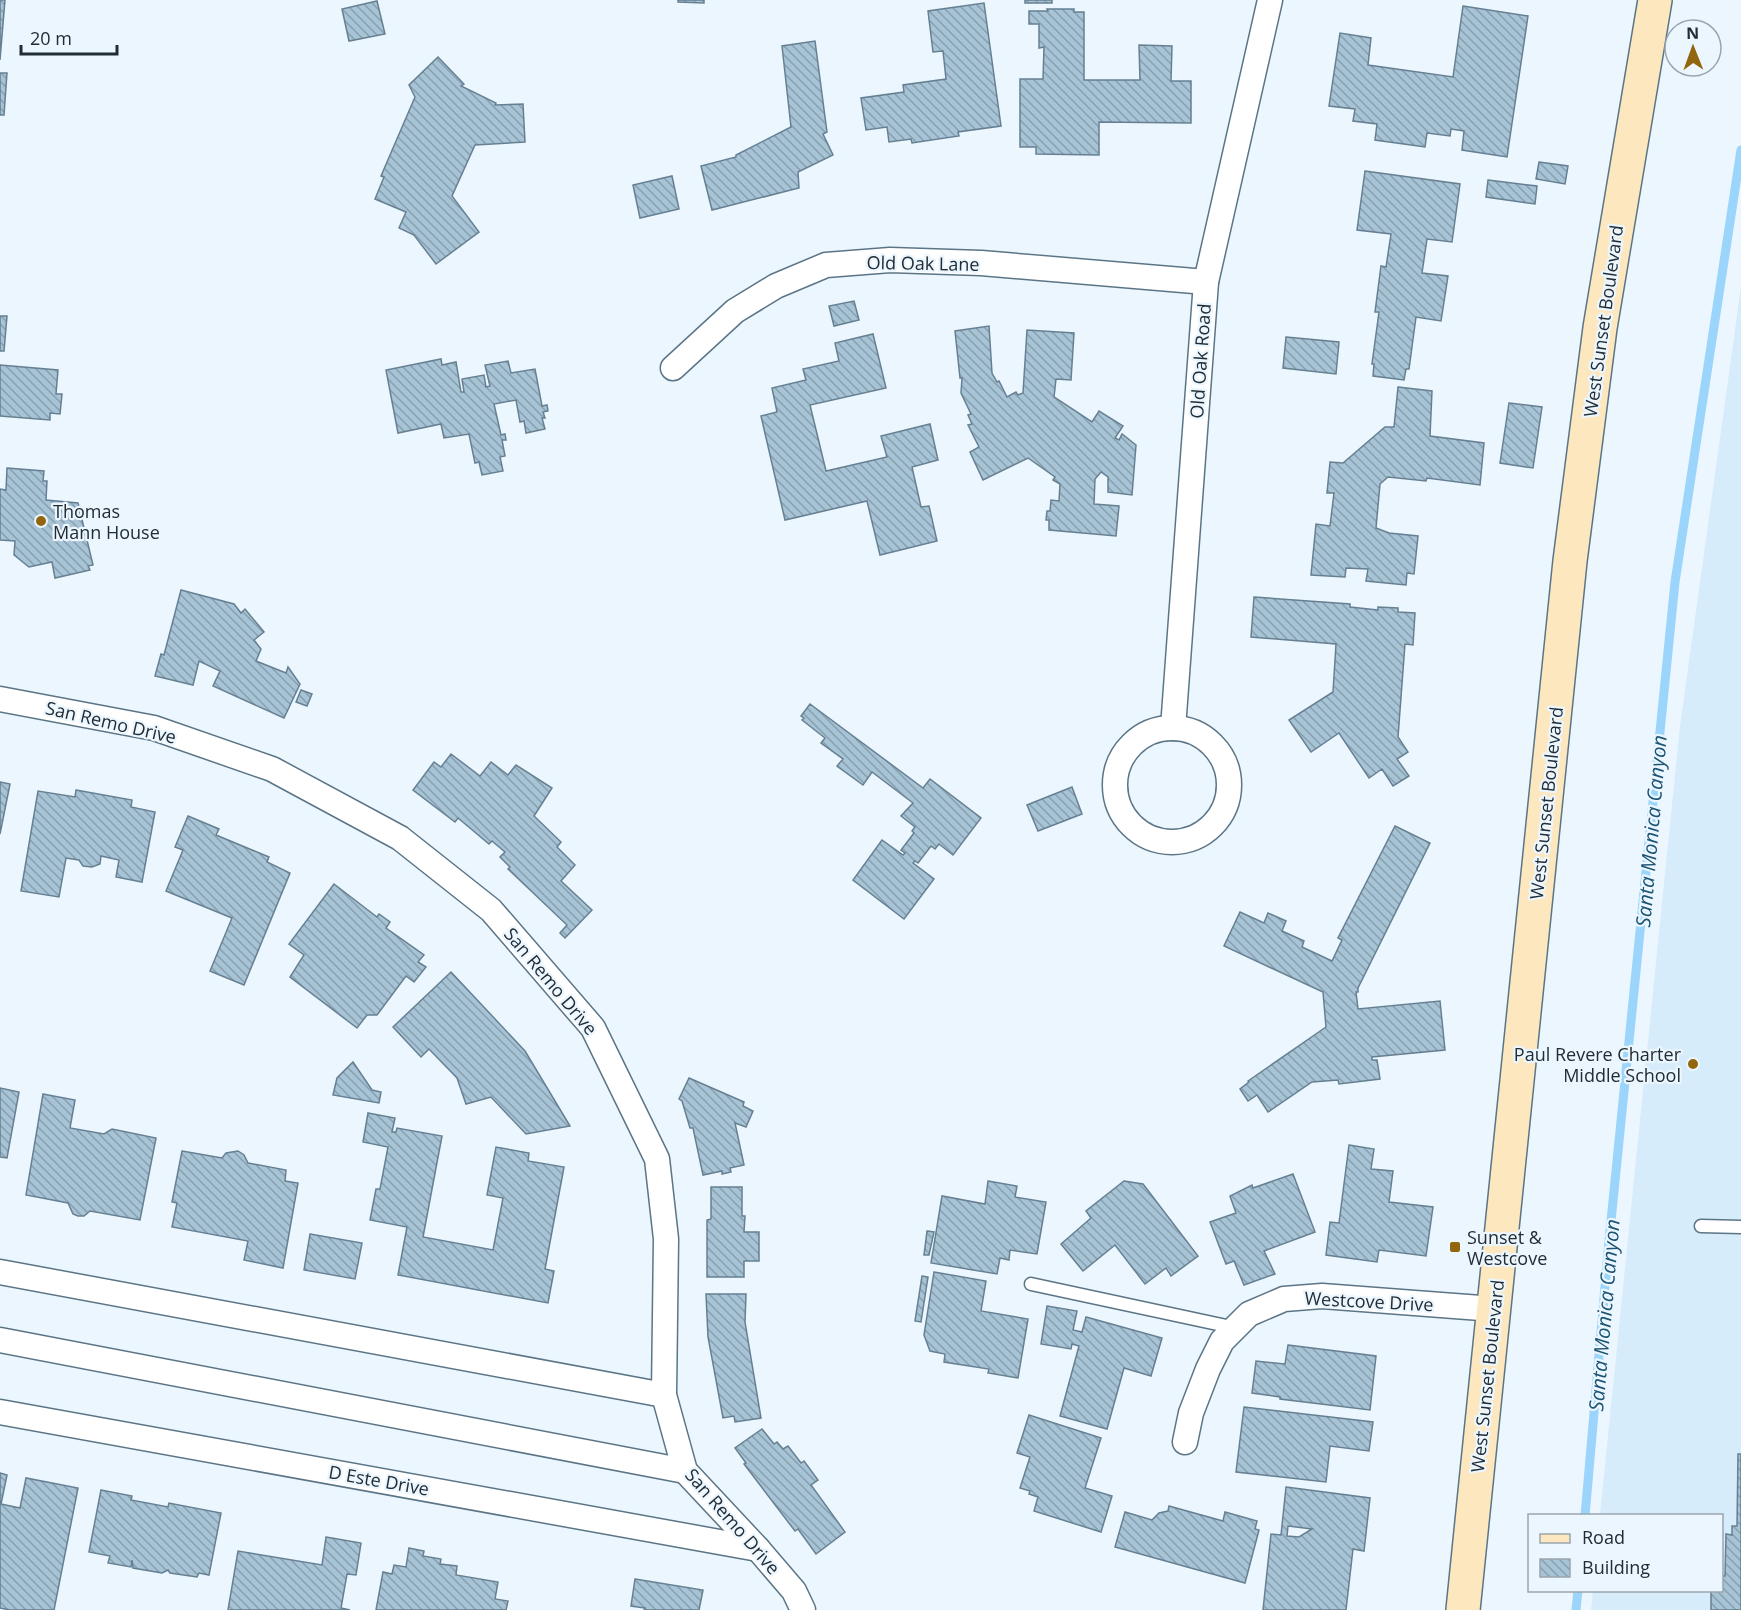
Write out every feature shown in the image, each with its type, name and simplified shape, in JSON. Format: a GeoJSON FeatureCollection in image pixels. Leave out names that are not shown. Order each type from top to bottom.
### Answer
{"type":"FeatureCollection","features":[{"type":"Feature","properties":{"kind":"main road","name":"West Sunset Boulevard"},"geometry":{"type":"LineString","coordinates":[[1463,1610],[1570,561],[1600,328],[1655,0]]}},
{"type":"Feature","properties":{"kind":"street","name":"Old Oak Road"},"geometry":{"type":"LineString","coordinates":[[1173,728],[1206,282],[1270,0]]}},
{"type":"Feature","properties":{"kind":"street","name":"Old Oak Lane"},"geometry":{"type":"LineString","coordinates":[[673,368],[735,311],[776,286],[826,265],[890,260],[981,263],[1206,282]]}},
{"type":"Feature","properties":{"kind":"street","name":"San Remo Drive"},"geometry":{"type":"LineString","coordinates":[[0,699],[154,728],[272,769],[400,838],[491,910],[593,1028],[657,1159],[666,1239],[664,1395],[686,1471],[758,1548],[794,1591],[804,1610]]}},
{"type":"Feature","properties":{"kind":"street"},"geometry":{"type":"LineString","coordinates":[[1173,728],[1191,731],[1206,740],[1218,752],[1226,769],[1229,786],[1226,803],[1217,819],[1205,831],[1187,840],[1167,842],[1148,837],[1132,826],[1120,810],[1114,791],[1116,772],[1124,754],[1137,740],[1154,731],[1173,728]]}},
{"type":"Feature","properties":{"kind":"street"},"geometry":{"type":"LineString","coordinates":[[0,1272],[664,1395]]}},
{"type":"Feature","properties":{"kind":"street","name":"Westcove Drive"},"geometry":{"type":"LineString","coordinates":[[1185,1442],[1191,1413],[1222,1341],[1250,1314],[1284,1299],[1312,1296],[1494,1309]]}},
{"type":"Feature","properties":{"kind":"street"},"geometry":{"type":"LineString","coordinates":[[0,1340],[686,1471]]}},
{"type":"Feature","properties":{"kind":"street","name":"D Este Drive"},"geometry":{"type":"LineString","coordinates":[[0,1412],[758,1548]]}},
{"type":"Feature","properties":{"kind":"lane"},"geometry":{"type":"LineString","coordinates":[[1701,1226],[1741,1227]]}},
{"type":"Feature","properties":{"kind":"lane"},"geometry":{"type":"LineString","coordinates":[[1031,1284],[1236,1328]]}},
{"type":"Feature","properties":{"kind":"shaded area","name":"Paul Revere Charter Middle School"},"geometry":{"type":"Polygon","coordinates":[[[1741,287],[1741,1610],[1591,1610],[1593,1592],[1723,1592],[1723,1514],[1600,1514],[1680,726],[1741,287]]]}},
{"type":"Feature","properties":{"kind":"building"},"geometry":{"type":"Polygon","coordinates":[[[0,0],[5,0],[0,60],[0,0]]]}},
{"type":"Feature","properties":{"kind":"building"},"geometry":{"type":"Polygon","coordinates":[[[678,0],[704,0],[704,3],[678,2],[678,0]]]}},
{"type":"Feature","properties":{"kind":"building"},"geometry":{"type":"Polygon","coordinates":[[[1025,0],[1052,0],[1052,3],[1025,3],[1025,0]]]}},
{"type":"Feature","properties":{"kind":"building"},"geometry":{"type":"Polygon","coordinates":[[[377,1],[385,34],[349,41],[342,9],[377,1]]]}},
{"type":"Feature","properties":{"kind":"building"},"geometry":{"type":"Polygon","coordinates":[[[984,3],[1001,126],[958,132],[959,136],[912,143],[911,139],[889,142],[887,127],[866,130],[861,98],[904,92],[903,85],[946,79],[943,51],[933,52],[928,11],[984,3]]]}},
{"type":"Feature","properties":{"kind":"building"},"geometry":{"type":"Polygon","coordinates":[[[1463,6],[1528,16],[1507,157],[1462,150],[1464,131],[1451,129],[1450,136],[1427,133],[1425,147],[1375,140],[1377,124],[1353,121],[1355,109],[1329,106],[1340,33],[1371,38],[1368,65],[1453,77],[1463,6]]]}},
{"type":"Feature","properties":{"kind":"building"},"geometry":{"type":"Polygon","coordinates":[[[1047,9],[1074,9],[1074,12],[1084,12],[1084,80],[1140,80],[1139,45],[1172,46],[1171,81],[1191,81],[1191,123],[1099,122],[1099,155],[1036,154],[1036,147],[1020,147],[1020,79],[1043,79],[1044,47],[1039,48],[1039,24],[1029,24],[1029,11],[1048,11],[1047,9]]]}},
{"type":"Feature","properties":{"kind":"building"},"geometry":{"type":"Polygon","coordinates":[[[815,41],[827,132],[823,134],[833,155],[798,172],[799,188],[712,210],[701,166],[736,157],[791,127],[782,46],[815,41]]]}},
{"type":"Feature","properties":{"kind":"building"},"geometry":{"type":"Polygon","coordinates":[[[438,57],[464,84],[461,86],[496,103],[495,105],[523,104],[525,142],[475,145],[452,196],[479,232],[436,264],[414,235],[399,228],[406,212],[375,199],[384,177],[381,176],[415,97],[409,85],[438,57]]]}},
{"type":"Feature","properties":{"kind":"building"},"geometry":{"type":"Polygon","coordinates":[[[0,73],[7,73],[4,115],[0,115],[0,73]]]}},
{"type":"Feature","properties":{"kind":"building"},"geometry":{"type":"Polygon","coordinates":[[[1539,162],[1568,166],[1565,184],[1536,179],[1539,162]]]}},
{"type":"Feature","properties":{"kind":"building"},"geometry":{"type":"Polygon","coordinates":[[[1365,171],[1460,184],[1452,242],[1427,239],[1422,273],[1448,276],[1441,321],[1416,317],[1409,369],[1406,369],[1404,380],[1373,376],[1374,364],[1372,364],[1379,312],[1375,312],[1381,266],[1386,267],[1391,234],[1357,230],[1365,171]]]}},
{"type":"Feature","properties":{"kind":"building"},"geometry":{"type":"Polygon","coordinates":[[[672,176],[679,209],[640,218],[633,185],[672,176]]]}},
{"type":"Feature","properties":{"kind":"building"},"geometry":{"type":"Polygon","coordinates":[[[1488,180],[1537,186],[1535,204],[1486,197],[1488,180]]]}},
{"type":"Feature","properties":{"kind":"building"},"geometry":{"type":"Polygon","coordinates":[[[854,301],[859,320],[834,326],[829,306],[854,301]]]}},
{"type":"Feature","properties":{"kind":"building"},"geometry":{"type":"Polygon","coordinates":[[[0,316],[7,316],[4,351],[0,351],[0,316]]]}},
{"type":"Feature","properties":{"kind":"building"},"geometry":{"type":"Polygon","coordinates":[[[989,326],[992,373],[1007,397],[1016,392],[1018,395],[1023,393],[1027,330],[1074,333],[1071,380],[1056,379],[1054,397],[1092,422],[1099,411],[1123,426],[1115,438],[1119,440],[1122,434],[1136,445],[1132,495],[1108,492],[1108,477],[1101,472],[1095,479],[1094,504],[1119,506],[1116,536],[1049,530],[1049,520],[1046,520],[1047,511],[1050,511],[1051,500],[1059,501],[1060,484],[1053,480],[1055,477],[1028,458],[983,480],[970,452],[979,447],[968,425],[972,424],[968,415],[971,414],[961,393],[962,378],[960,378],[955,331],[989,326]]]}},
{"type":"Feature","properties":{"kind":"building"},"geometry":{"type":"Polygon","coordinates":[[[873,334],[886,388],[810,405],[826,471],[887,457],[881,436],[930,424],[938,460],[912,467],[921,507],[929,506],[937,541],[880,555],[867,501],[785,520],[761,416],[777,412],[772,388],[806,380],[803,369],[839,361],[835,343],[873,334]]]}},
{"type":"Feature","properties":{"kind":"building"},"geometry":{"type":"Polygon","coordinates":[[[1286,337],[1339,342],[1336,374],[1283,368],[1286,337]]]}},
{"type":"Feature","properties":{"kind":"building"},"geometry":{"type":"Polygon","coordinates":[[[441,359],[442,365],[456,362],[461,392],[464,392],[462,379],[484,375],[486,387],[490,386],[485,365],[508,361],[511,373],[535,369],[542,406],[547,405],[548,411],[543,412],[545,418],[542,418],[545,429],[526,433],[524,421],[520,422],[516,400],[494,404],[501,435],[505,434],[506,440],[502,440],[505,456],[500,457],[503,471],[482,475],[479,462],[475,463],[469,434],[444,438],[441,424],[398,433],[386,370],[441,359]]]}},
{"type":"Feature","properties":{"kind":"building"},"geometry":{"type":"Polygon","coordinates":[[[0,365],[58,370],[56,394],[62,394],[60,414],[50,413],[50,420],[0,416],[0,365]]]}},
{"type":"Feature","properties":{"kind":"building"},"geometry":{"type":"Polygon","coordinates":[[[1398,387],[1432,391],[1430,436],[1484,443],[1480,485],[1427,478],[1426,481],[1388,477],[1380,484],[1376,528],[1389,533],[1418,536],[1414,574],[1407,573],[1406,585],[1366,581],[1368,569],[1346,568],[1345,577],[1311,575],[1316,524],[1330,526],[1334,493],[1327,493],[1330,462],[1343,463],[1385,427],[1394,427],[1398,387]]]}},
{"type":"Feature","properties":{"kind":"building"},"geometry":{"type":"Polygon","coordinates":[[[1509,403],[1542,407],[1533,468],[1500,463],[1509,403]]]}},
{"type":"Feature","properties":{"kind":"building","name":"Thomas Mann House"},"geometry":{"type":"Polygon","coordinates":[[[7,468],[44,471],[43,481],[47,481],[46,500],[78,503],[93,565],[88,566],[90,570],[55,578],[52,562],[29,567],[14,555],[15,541],[0,540],[0,489],[6,490],[7,468]]]}},
{"type":"Feature","properties":{"kind":"building"},"geometry":{"type":"Polygon","coordinates":[[[181,590],[234,604],[241,613],[245,609],[264,632],[254,640],[261,649],[256,661],[286,673],[288,667],[300,684],[284,718],[213,686],[220,671],[199,661],[193,685],[155,676],[161,654],[164,655],[181,590]]]}},
{"type":"Feature","properties":{"kind":"building"},"geometry":{"type":"Polygon","coordinates":[[[1254,597],[1350,604],[1350,607],[1378,610],[1378,607],[1398,608],[1398,612],[1415,613],[1413,645],[1405,644],[1398,737],[1408,752],[1397,759],[1409,776],[1393,786],[1382,769],[1369,778],[1339,733],[1311,752],[1289,720],[1333,692],[1336,644],[1251,637],[1254,597]]]}},
{"type":"Feature","properties":{"kind":"building"},"geometry":{"type":"Polygon","coordinates":[[[301,690],[312,694],[307,706],[296,702],[301,690]]]}},
{"type":"Feature","properties":{"kind":"building"},"geometry":{"type":"Polygon","coordinates":[[[810,704],[923,788],[930,779],[981,818],[953,855],[939,844],[935,849],[931,846],[918,863],[915,861],[913,863],[934,879],[904,919],[853,880],[882,840],[903,855],[905,853],[901,850],[914,833],[912,831],[915,827],[901,816],[913,803],[872,772],[863,785],[837,766],[843,759],[821,743],[825,738],[802,720],[804,718],[801,716],[810,704]]]}},
{"type":"Feature","properties":{"kind":"building"},"geometry":{"type":"Polygon","coordinates":[[[451,754],[480,776],[491,762],[508,775],[516,765],[552,788],[534,816],[561,842],[557,847],[575,865],[561,881],[592,910],[565,938],[560,933],[567,925],[508,869],[510,867],[500,857],[505,852],[492,841],[489,844],[458,818],[455,822],[413,790],[434,762],[441,767],[451,754]]]}},
{"type":"Feature","properties":{"kind":"building"},"geometry":{"type":"Polygon","coordinates":[[[0,782],[10,784],[0,834],[0,782]]]}},
{"type":"Feature","properties":{"kind":"building"},"geometry":{"type":"Polygon","coordinates":[[[1072,787],[1082,814],[1038,831],[1027,805],[1072,787]]]}},
{"type":"Feature","properties":{"kind":"building"},"geometry":{"type":"Polygon","coordinates":[[[76,790],[132,800],[131,807],[155,812],[142,882],[116,877],[119,860],[101,856],[100,864],[92,867],[83,866],[79,860],[66,858],[59,897],[21,891],[38,791],[75,797],[76,790]]]}},
{"type":"Feature","properties":{"kind":"building"},"geometry":{"type":"Polygon","coordinates":[[[188,816],[219,829],[216,835],[269,857],[267,862],[290,873],[244,985],[210,971],[232,918],[166,891],[183,850],[175,847],[188,816]]]}},
{"type":"Feature","properties":{"kind":"building"},"geometry":{"type":"Polygon","coordinates":[[[1395,826],[1430,843],[1356,992],[1358,1009],[1440,1001],[1445,1050],[1372,1057],[1372,1060],[1377,1060],[1380,1079],[1339,1084],[1338,1080],[1312,1082],[1268,1112],[1257,1095],[1248,1101],[1240,1089],[1248,1081],[1326,1027],[1323,992],[1224,946],[1240,912],[1264,923],[1268,913],[1286,921],[1282,931],[1304,941],[1302,947],[1332,961],[1342,940],[1338,938],[1395,826]]]}},
{"type":"Feature","properties":{"kind":"building"},"geometry":{"type":"Polygon","coordinates":[[[334,884],[377,917],[379,914],[390,922],[386,928],[424,955],[418,962],[426,967],[414,982],[406,976],[377,1015],[367,1015],[357,1028],[290,977],[304,955],[289,944],[334,884]]]}},
{"type":"Feature","properties":{"kind":"building"},"geometry":{"type":"Polygon","coordinates":[[[451,972],[525,1051],[570,1126],[526,1134],[491,1097],[466,1104],[457,1078],[429,1049],[421,1057],[393,1027],[451,972]]]}},
{"type":"Feature","properties":{"kind":"building"},"geometry":{"type":"Polygon","coordinates":[[[353,1062],[372,1090],[381,1092],[379,1103],[333,1095],[337,1078],[353,1062]]]}},
{"type":"Feature","properties":{"kind":"building"},"geometry":{"type":"Polygon","coordinates":[[[689,1078],[744,1102],[743,1106],[753,1111],[746,1127],[735,1123],[744,1165],[730,1168],[731,1172],[722,1174],[722,1171],[703,1175],[693,1128],[690,1128],[682,1101],[679,1099],[689,1078]]]}},
{"type":"Feature","properties":{"kind":"building"},"geometry":{"type":"Polygon","coordinates":[[[0,1088],[19,1092],[7,1158],[0,1157],[0,1088]]]}},
{"type":"Feature","properties":{"kind":"building"},"geometry":{"type":"Polygon","coordinates":[[[43,1094],[75,1100],[70,1128],[104,1134],[112,1129],[156,1138],[140,1220],[90,1211],[84,1216],[78,1216],[73,1214],[68,1203],[26,1195],[43,1094]]]}},
{"type":"Feature","properties":{"kind":"building"},"geometry":{"type":"Polygon","coordinates":[[[368,1113],[395,1118],[392,1132],[396,1132],[397,1128],[442,1136],[423,1237],[493,1250],[503,1198],[487,1195],[496,1147],[529,1153],[528,1161],[564,1167],[545,1269],[554,1271],[548,1303],[398,1275],[407,1227],[370,1220],[376,1189],[380,1189],[388,1147],[363,1142],[368,1113]]]}},
{"type":"Feature","properties":{"kind":"building"},"geometry":{"type":"Polygon","coordinates":[[[1349,1145],[1374,1149],[1371,1169],[1393,1171],[1389,1202],[1433,1207],[1426,1256],[1379,1250],[1377,1262],[1326,1255],[1330,1222],[1339,1223],[1349,1145]]]}},
{"type":"Feature","properties":{"kind":"building"},"geometry":{"type":"Polygon","coordinates":[[[182,1151],[222,1158],[226,1153],[238,1151],[244,1155],[248,1163],[286,1170],[285,1181],[298,1183],[283,1268],[244,1260],[248,1241],[172,1227],[177,1203],[172,1202],[182,1151]]]}},
{"type":"Feature","properties":{"kind":"building"},"geometry":{"type":"Polygon","coordinates":[[[1293,1174],[1315,1232],[1264,1251],[1275,1274],[1244,1285],[1234,1261],[1226,1264],[1210,1222],[1236,1213],[1230,1196],[1252,1185],[1253,1188],[1293,1174]]]}},
{"type":"Feature","properties":{"kind":"building"},"geometry":{"type":"Polygon","coordinates":[[[988,1181],[1017,1186],[1015,1197],[1046,1202],[1037,1254],[1010,1250],[1009,1260],[1000,1258],[997,1274],[931,1263],[942,1196],[985,1204],[988,1181]]]}},
{"type":"Feature","properties":{"kind":"building"},"geometry":{"type":"Polygon","coordinates":[[[1124,1181],[1143,1184],[1198,1256],[1171,1276],[1166,1268],[1145,1284],[1115,1245],[1083,1271],[1061,1244],[1091,1218],[1086,1211],[1124,1181]]]}},
{"type":"Feature","properties":{"kind":"building"},"geometry":{"type":"Polygon","coordinates":[[[711,1187],[742,1187],[744,1232],[759,1232],[759,1261],[744,1261],[744,1277],[707,1277],[707,1220],[711,1219],[711,1187]]]}},
{"type":"Feature","properties":{"kind":"building"},"geometry":{"type":"Polygon","coordinates":[[[927,1231],[934,1232],[929,1255],[924,1255],[927,1231]]]}},
{"type":"Feature","properties":{"kind":"building"},"geometry":{"type":"Polygon","coordinates":[[[310,1234],[362,1243],[355,1279],[304,1270],[310,1234]]]}},
{"type":"Feature","properties":{"kind":"building"},"geometry":{"type":"Polygon","coordinates":[[[934,1272],[986,1281],[981,1311],[1028,1319],[1018,1378],[988,1373],[989,1369],[944,1362],[945,1354],[930,1351],[924,1335],[934,1272]]]}},
{"type":"Feature","properties":{"kind":"building"},"geometry":{"type":"Polygon","coordinates":[[[922,1276],[928,1277],[921,1322],[915,1321],[922,1276]]]}},
{"type":"Feature","properties":{"kind":"building"},"geometry":{"type":"Polygon","coordinates":[[[706,1294],[746,1294],[745,1322],[761,1418],[735,1422],[734,1416],[723,1418],[708,1337],[706,1294]]]}},
{"type":"Feature","properties":{"kind":"building"},"geometry":{"type":"Polygon","coordinates":[[[1047,1306],[1077,1311],[1073,1330],[1082,1332],[1086,1317],[1162,1338],[1151,1376],[1124,1368],[1107,1429],[1060,1416],[1079,1346],[1072,1344],[1071,1349],[1041,1344],[1047,1306]]]}},
{"type":"Feature","properties":{"kind":"building"},"geometry":{"type":"Polygon","coordinates":[[[1288,1345],[1376,1356],[1370,1410],[1280,1399],[1280,1397],[1252,1393],[1256,1361],[1285,1364],[1288,1345]]]}},
{"type":"Feature","properties":{"kind":"building"},"geometry":{"type":"Polygon","coordinates":[[[1244,1407],[1373,1422],[1369,1451],[1330,1446],[1326,1482],[1236,1472],[1244,1407]]]}},
{"type":"Feature","properties":{"kind":"building"},"geometry":{"type":"Polygon","coordinates":[[[1029,1415],[1101,1438],[1085,1488],[1112,1496],[1101,1532],[1034,1511],[1038,1497],[1020,1488],[1030,1457],[1017,1453],[1029,1415]]]}},
{"type":"Feature","properties":{"kind":"building"},"geometry":{"type":"Polygon","coordinates":[[[762,1429],[774,1444],[777,1442],[783,1449],[788,1446],[801,1463],[804,1461],[818,1480],[811,1485],[845,1532],[816,1554],[798,1529],[795,1531],[744,1464],[746,1463],[735,1448],[762,1429]]]}},
{"type":"Feature","properties":{"kind":"building"},"geometry":{"type":"Polygon","coordinates":[[[1738,1454],[1741,1454],[1741,1610],[1711,1610],[1711,1592],[1723,1592],[1726,1534],[1732,1535],[1732,1526],[1737,1526],[1738,1454]]]}},
{"type":"Feature","properties":{"kind":"building"},"geometry":{"type":"Polygon","coordinates":[[[0,1473],[7,1475],[1,1504],[20,1508],[26,1478],[78,1488],[54,1610],[0,1608],[0,1473]]]}},
{"type":"Feature","properties":{"kind":"building"},"geometry":{"type":"Polygon","coordinates":[[[1286,1487],[1370,1498],[1364,1551],[1353,1549],[1346,1610],[1263,1610],[1271,1534],[1281,1535],[1286,1487]],[[1288,1526],[1287,1536],[1299,1537],[1312,1529],[1288,1526]]]}},
{"type":"Feature","properties":{"kind":"building"},"geometry":{"type":"Polygon","coordinates":[[[101,1490],[132,1496],[131,1500],[168,1507],[169,1503],[221,1513],[209,1575],[199,1573],[197,1577],[170,1573],[168,1570],[162,1573],[133,1568],[132,1560],[131,1567],[108,1563],[110,1556],[89,1552],[101,1490]]]}},
{"type":"Feature","properties":{"kind":"building"},"geometry":{"type":"Polygon","coordinates":[[[1169,1506],[1223,1521],[1225,1512],[1257,1521],[1255,1529],[1259,1530],[1245,1583],[1115,1547],[1125,1512],[1152,1520],[1159,1513],[1168,1511],[1169,1506]]]}},
{"type":"Feature","properties":{"kind":"building"},"geometry":{"type":"Polygon","coordinates":[[[326,1537],[361,1543],[356,1575],[347,1574],[341,1608],[350,1610],[228,1610],[238,1551],[322,1565],[326,1537]]]}},
{"type":"Feature","properties":{"kind":"building"},"geometry":{"type":"Polygon","coordinates":[[[409,1548],[424,1551],[423,1556],[441,1559],[440,1564],[457,1566],[456,1575],[498,1582],[495,1599],[508,1601],[506,1610],[376,1610],[383,1572],[392,1574],[394,1565],[406,1567],[409,1548]]]}},
{"type":"Feature","properties":{"kind":"building"},"geometry":{"type":"Polygon","coordinates":[[[635,1579],[703,1590],[699,1610],[644,1610],[645,1608],[631,1606],[635,1579]]]}},
{"type":"Feature","properties":{"kind":"waterway","name":"Santa Monica Canyon"},"geometry":{"type":"LineString","coordinates":[[1585,1514],[1609,1241],[1675,582],[1741,150]]}},
{"type":"Feature","properties":{"kind":"waterway","name":"Santa Monica Canyon"},"geometry":{"type":"LineString","coordinates":[[1576,1610],[1578,1592]]}},
{"type":"Feature","properties":{"kind":"place","name":"Thomas Mann House"},"geometry":{"type":"Point","coordinates":[41,521]}},
{"type":"Feature","properties":{"kind":"place","name":"Paul Revere Charter Middle School"},"geometry":{"type":"Point","coordinates":[1693,1064]}},
{"type":"Feature","properties":{"kind":"place","name":"Sunset & Westcove"},"geometry":{"type":"Point","coordinates":[1455,1247]}}]}
